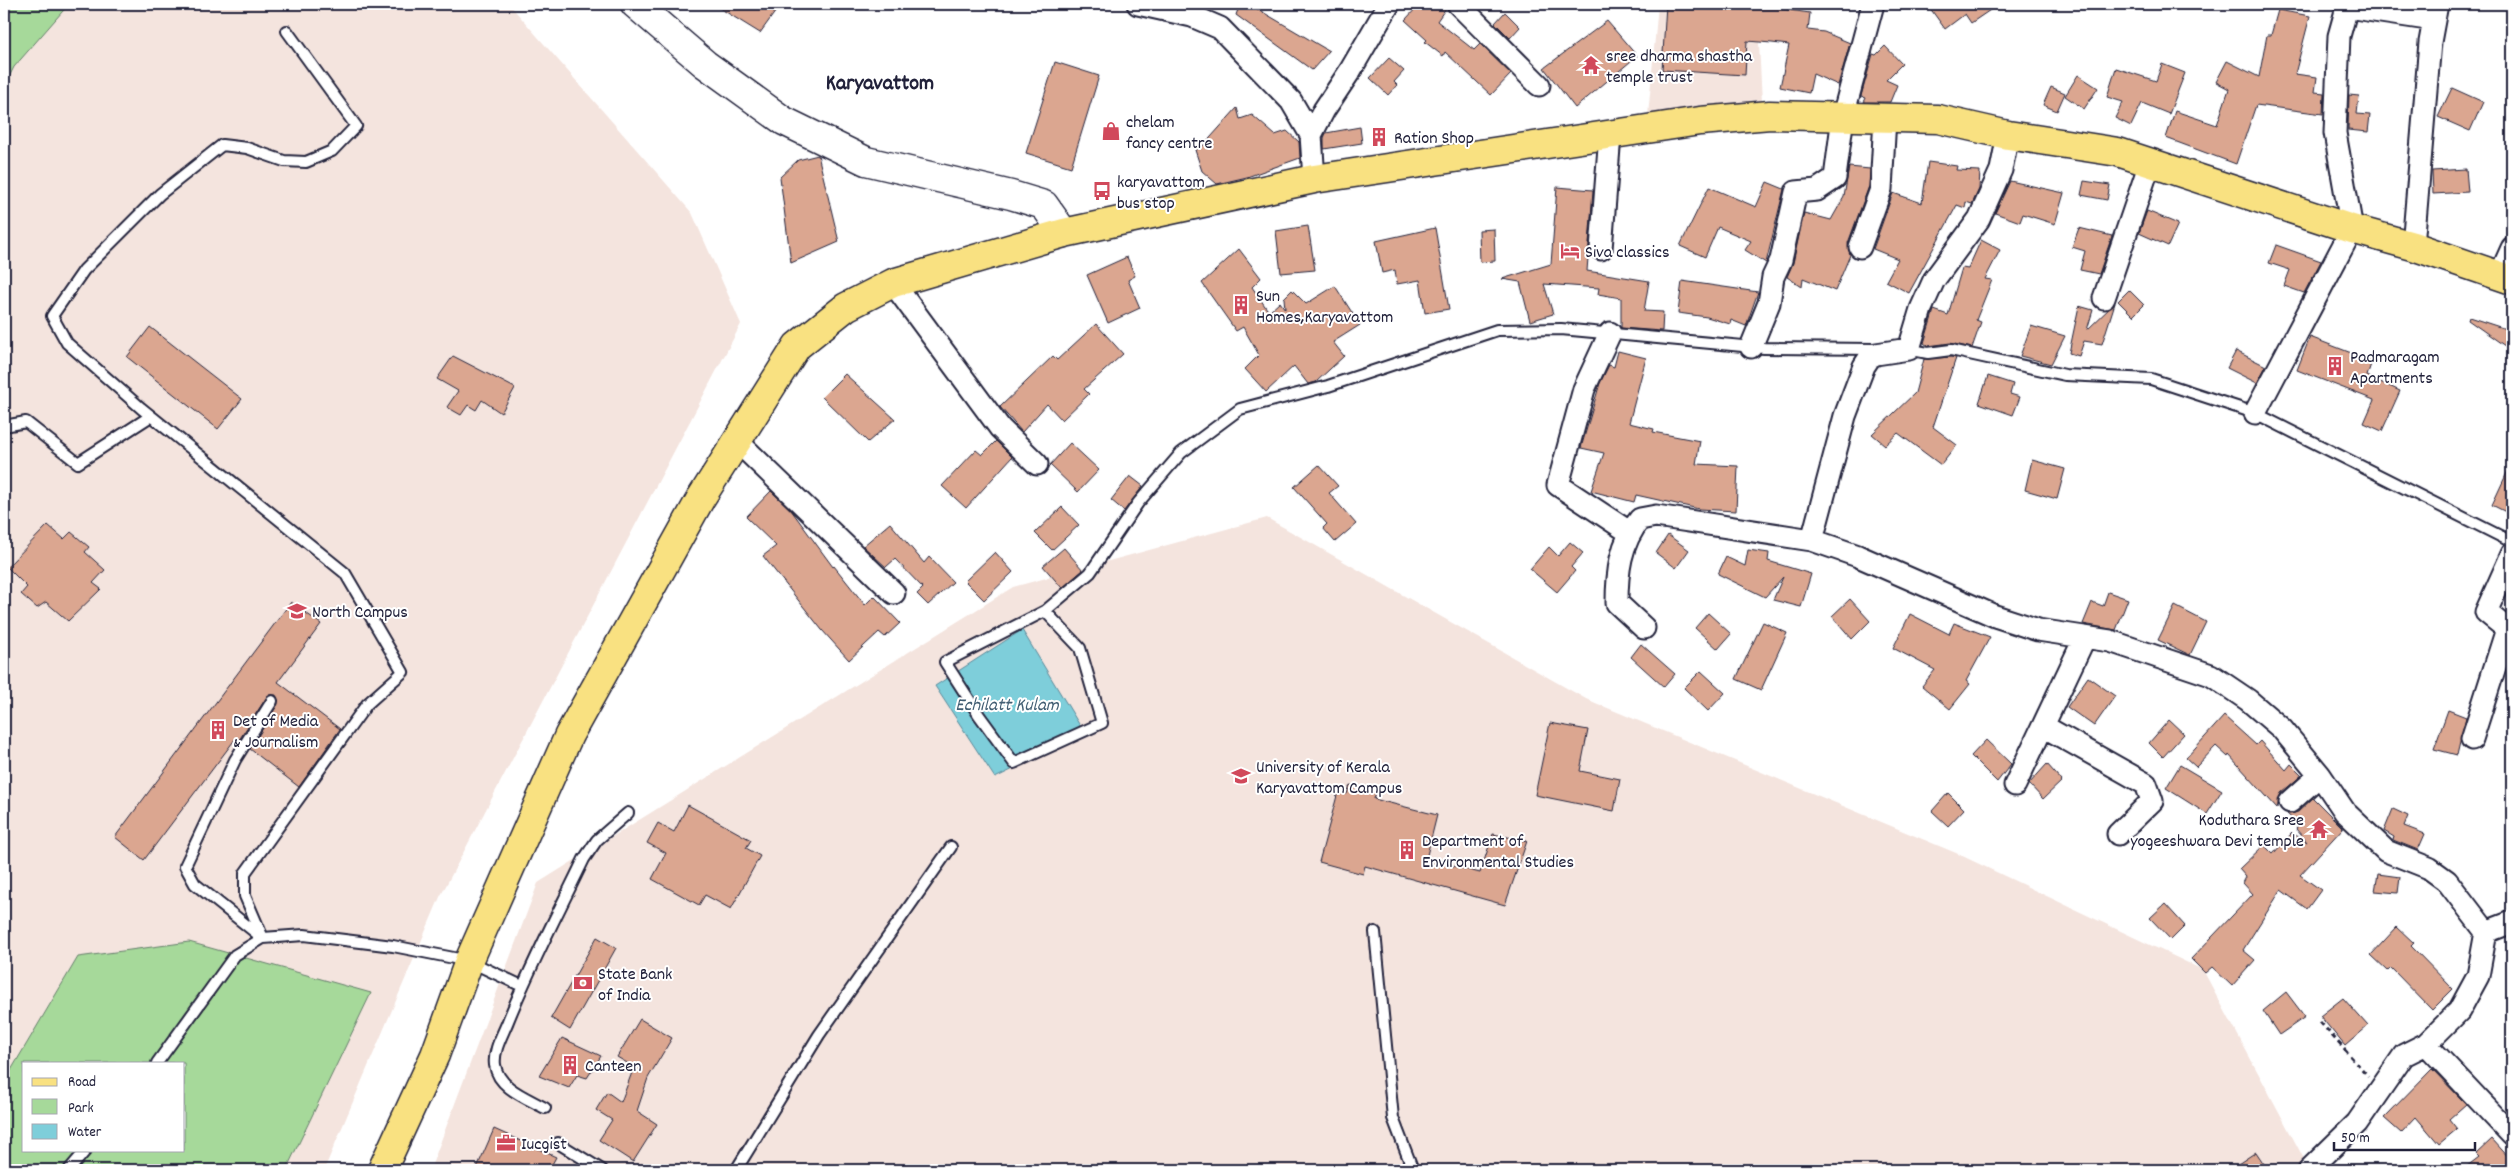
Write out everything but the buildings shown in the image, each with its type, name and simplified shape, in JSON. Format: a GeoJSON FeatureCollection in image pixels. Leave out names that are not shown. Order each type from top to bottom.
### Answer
{"type":"FeatureCollection","features":[{"type":"Feature","properties":{"kind":"main road"},"geometry":{"type":"LineString","coordinates":[[635,4],[705,64],[784,121],[866,161],[1011,195],[1044,205],[1064,233]]}},
{"type":"Feature","properties":{"kind":"main road"},"geometry":{"type":"LineString","coordinates":[[382,1170],[435,1056],[469,961],[569,735],[701,498],[797,346],[846,307],[893,283],[1064,233],[1314,179],[1700,121],[1770,114],[1938,119],[2008,134],[2118,152],[2352,229],[2413,246],[2506,278]]}},
{"type":"Feature","properties":{"kind":"street"},"geometry":{"type":"LineString","coordinates":[[1138,4],[1192,16],[1220,28],[1291,101],[1311,135],[1314,179]]}},
{"type":"Feature","properties":{"kind":"street"},"geometry":{"type":"LineString","coordinates":[[1311,135],[1324,110],[1350,71],[1389,4]]}},
{"type":"Feature","properties":{"kind":"street"},"geometry":{"type":"LineString","coordinates":[[1458,4],[1539,85]]}},
{"type":"Feature","properties":{"kind":"street"},"geometry":{"type":"LineString","coordinates":[[1751,347],[1769,303],[1773,277],[1781,260],[1796,192],[1817,190],[1835,178],[1843,116],[1873,4]]}},
{"type":"Feature","properties":{"kind":"street"},"geometry":{"type":"LineString","coordinates":[[2255,412],[2352,229],[2335,133],[2339,36],[2347,5],[2435,12],[2430,42],[2413,246]]}},
{"type":"Feature","properties":{"kind":"street"},"geometry":{"type":"LineString","coordinates":[[1860,247],[1881,189],[1885,118]]}},
{"type":"Feature","properties":{"kind":"street"},"geometry":{"type":"LineString","coordinates":[[1812,540],[1845,416],[1864,366],[1870,357],[1876,354],[1909,349],[1921,309],[1934,280],[1979,219],[2001,170],[2008,134]]}},
{"type":"Feature","properties":{"kind":"street"},"geometry":{"type":"LineString","coordinates":[[1601,249],[1610,135]]}},
{"type":"Feature","properties":{"kind":"street"},"geometry":{"type":"LineString","coordinates":[[2104,298],[2150,163]]}},
{"type":"Feature","properties":{"kind":"street"},"geometry":{"type":"LineString","coordinates":[[2506,278],[2512,248]]}},
{"type":"Feature","properties":{"kind":"street"},"geometry":{"type":"LineString","coordinates":[[893,283],[1000,428],[1037,464]]}},
{"type":"Feature","properties":{"kind":"street"},"geometry":{"type":"LineString","coordinates":[[1610,333],[1584,389],[1558,485],[1629,532]]}},
{"type":"Feature","properties":{"kind":"street"},"geometry":{"type":"LineString","coordinates":[[737,441],[894,593]]}},
{"type":"Feature","properties":{"kind":"street"},"geometry":{"type":"LineString","coordinates":[[1644,628],[1617,603],[1617,577],[1629,532],[1640,518],[1656,516],[1812,540],[1858,556],[1995,616],[2038,630],[2110,641],[2211,675],[2248,700],[2282,729],[2320,775],[2345,812],[2386,851],[2429,868],[2447,881],[2486,932],[2478,976],[2459,1011],[2426,1044],[2404,1054],[2357,1122],[2309,1170]]}},
{"type":"Feature","properties":{"kind":"street"},"geometry":{"type":"LineString","coordinates":[[2472,739],[2507,629],[2486,612],[2512,554]]}},
{"type":"Feature","properties":{"kind":"street"},"geometry":{"type":"LineString","coordinates":[[2015,785],[2085,637]]}},
{"type":"Feature","properties":{"kind":"street"},"geometry":{"type":"LineString","coordinates":[[2043,726],[2146,784],[2152,801],[2118,834]]}},
{"type":"Feature","properties":{"kind":"street"},"geometry":{"type":"LineString","coordinates":[[2290,802],[2320,775]]}},
{"type":"Feature","properties":{"kind":"street"},"geometry":{"type":"LineString","coordinates":[[2486,932],[2512,922]]}},
{"type":"Feature","properties":{"kind":"street"},"geometry":{"type":"LineString","coordinates":[[2426,1044],[2512,1135]]}},
{"type":"Feature","properties":{"kind":"lane"},"geometry":{"type":"LineString","coordinates":[[263,938],[245,896],[245,873],[367,704],[403,672],[345,573],[152,416],[67,343],[52,316],[84,270],[160,194],[222,145],[248,148],[284,161],[306,162],[332,151],[356,126],[287,31]]}},
{"type":"Feature","properties":{"kind":"lane"},"geometry":{"type":"LineString","coordinates":[[1045,611],[1080,648],[1102,723],[1014,763],[979,715],[945,662],[1045,611],[1090,573],[1138,502],[1180,453],[1240,409],[1328,386],[1497,330],[1561,329],[1751,347],[1909,349],[1928,353],[1951,350],[2065,375],[2151,379],[2255,412],[2512,542]]}},
{"type":"Feature","properties":{"kind":"lane"},"geometry":{"type":"LineString","coordinates":[[4,426],[26,422],[78,463],[152,416]]}},
{"type":"Feature","properties":{"kind":"lane"},"geometry":{"type":"LineString","coordinates":[[263,938],[195,884],[185,866],[235,760],[272,701]]}},
{"type":"Feature","properties":{"kind":"lane"},"geometry":{"type":"LineString","coordinates":[[545,1108],[510,1089],[500,1079],[495,1065],[496,1051],[522,986],[584,859],[597,840],[628,813]]}},
{"type":"Feature","properties":{"kind":"lane"},"geometry":{"type":"LineString","coordinates":[[736,1170],[819,1035],[951,847]]}},
{"type":"Feature","properties":{"kind":"lane"},"geometry":{"type":"LineString","coordinates":[[1375,932],[1392,1118],[1413,1170]]}},
{"type":"Feature","properties":{"kind":"lane"},"geometry":{"type":"LineString","coordinates":[[158,1062],[235,955],[263,938],[304,935],[393,946],[469,961],[522,986]]}},
{"type":"Feature","properties":{"kind":"lane"},"geometry":{"type":"LineString","coordinates":[[558,1143],[602,1170]]}},
{"type":"Feature","properties":{"kind":"lane"},"geometry":{"type":"LineString","coordinates":[[69,1170],[84,1152]]}},
{"type":"Feature","properties":{"kind":"path"},"geometry":{"type":"LineString","coordinates":[[2320,1022],[2380,1089]]}},
{"type":"Feature","properties":{"kind":"shaded area","name":"North Campus"},"geometry":{"type":"Polygon","coordinates":[[[4,4],[509,4],[692,213],[741,324],[440,897],[324,1170],[4,1170],[4,4]]]}},
{"type":"Feature","properties":{"kind":"shaded area"},"geometry":{"type":"Polygon","coordinates":[[[1658,4],[1757,4],[1762,102],[1648,116],[1658,4]]]}},
{"type":"Feature","properties":{"kind":"shaded area","name":"University of Kerala Karyavattom Campus"},"geometry":{"type":"Polygon","coordinates":[[[1267,518],[1586,699],[1956,853],[2203,970],[2310,1170],[430,1170],[538,883],[1013,587],[1267,518]]]}},
{"type":"Feature","properties":{"kind":"green space"},"geometry":{"type":"Polygon","coordinates":[[[4,4],[69,4],[14,67],[4,87],[4,4]]]}},
{"type":"Feature","properties":{"kind":"green space"},"geometry":{"type":"Polygon","coordinates":[[[189,942],[371,993],[286,1170],[4,1170],[4,1082],[78,957],[189,942]]]}},
{"type":"Feature","properties":{"kind":"water","name":"Echilatt Kulam"},"geometry":{"type":"Polygon","coordinates":[[[1022,630],[1085,734],[995,778],[935,686],[1022,630]]]}},
{"type":"Feature","properties":{"kind":"place","name":"sree dharma shastha temple trust"},"geometry":{"type":"Point","coordinates":[1591,65]}},
{"type":"Feature","properties":{"kind":"place","name":"chelam fancy centre"},"geometry":{"type":"Point","coordinates":[1111,131]}},
{"type":"Feature","properties":{"kind":"place","name":"Ration Shop"},"geometry":{"type":"Point","coordinates":[1379,137]}},
{"type":"Feature","properties":{"kind":"place","name":"karyavattom bus stop"},"geometry":{"type":"Point","coordinates":[1102,191]}},
{"type":"Feature","properties":{"kind":"place","name":"Siva classics"},"geometry":{"type":"Point","coordinates":[1570,251]}},
{"type":"Feature","properties":{"kind":"place","name":"Sun Homes,Karyavattom"},"geometry":{"type":"Point","coordinates":[1241,305]}},
{"type":"Feature","properties":{"kind":"place","name":"Padmaragam Apartments"},"geometry":{"type":"Point","coordinates":[2335,366]}},
{"type":"Feature","properties":{"kind":"place","name":"North Campus"},"geometry":{"type":"Point","coordinates":[297,611]}},
{"type":"Feature","properties":{"kind":"place","name":"Det of Media & Journalism"},"geometry":{"type":"Point","coordinates":[218,730]}},
{"type":"Feature","properties":{"kind":"place","name":"University of Kerala Karyavattom Campus"},"geometry":{"type":"Point","coordinates":[1241,776]}},
{"type":"Feature","properties":{"kind":"place","name":"Koduthara Sree yogeeshwara Devi temple"},"geometry":{"type":"Point","coordinates":[2319,829]}},
{"type":"Feature","properties":{"kind":"place","name":"Department of Environmental Studies"},"geometry":{"type":"Point","coordinates":[1407,850]}},
{"type":"Feature","properties":{"kind":"place","name":"State Bank of India"},"geometry":{"type":"Point","coordinates":[583,983]}},
{"type":"Feature","properties":{"kind":"place","name":"Canteen"},"geometry":{"type":"Point","coordinates":[570,1065]}},
{"type":"Feature","properties":{"kind":"place","name":"Iucgist"},"geometry":{"type":"Point","coordinates":[506,1143]}},
{"type":"Feature","properties":{"kind":"district","name":"Karyavattom"},"geometry":{"type":"Point","coordinates":[880,81]}}]}
